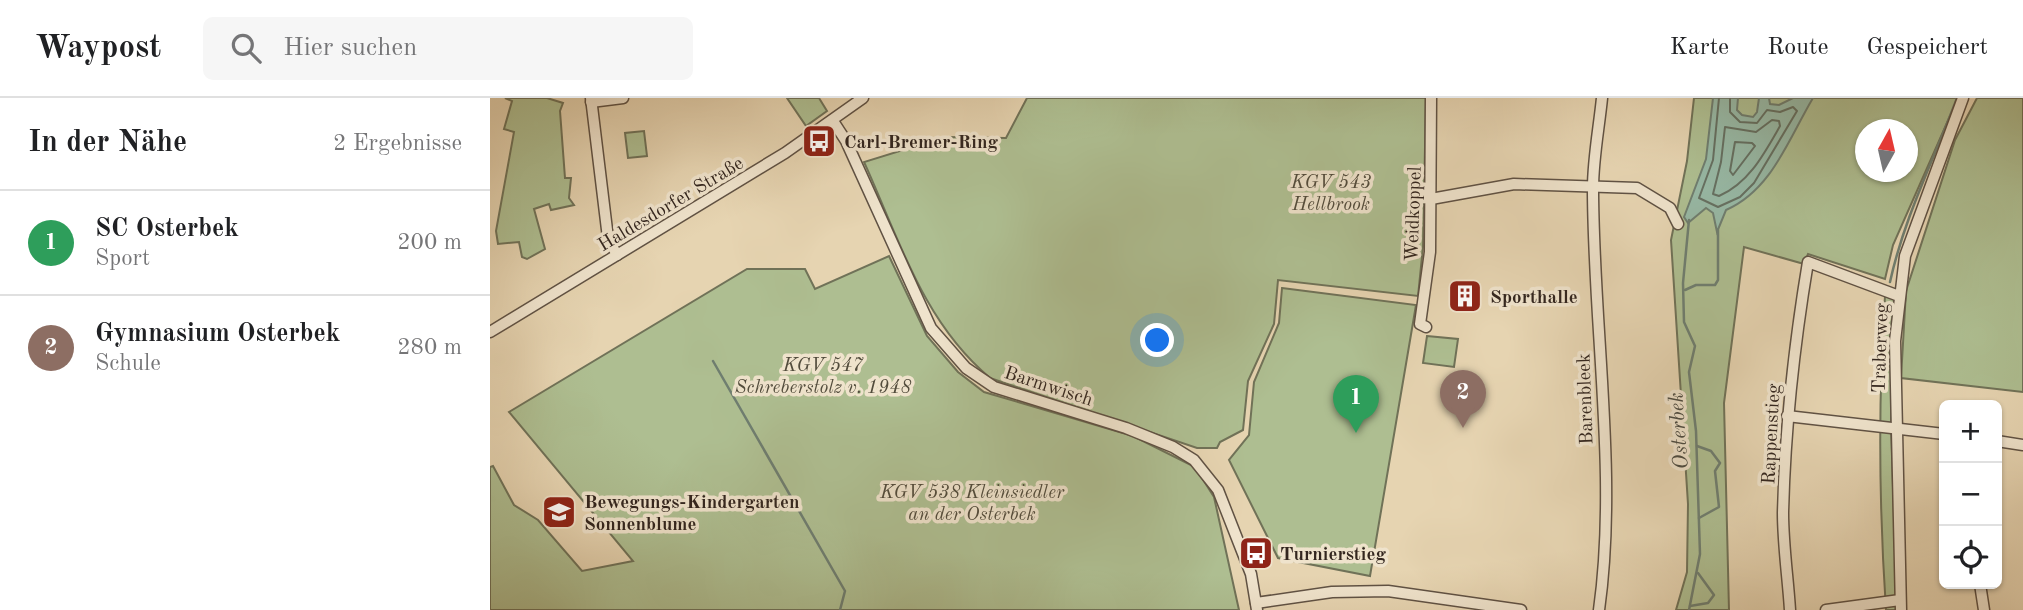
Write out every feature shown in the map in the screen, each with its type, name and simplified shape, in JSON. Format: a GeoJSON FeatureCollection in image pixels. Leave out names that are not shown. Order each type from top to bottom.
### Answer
{"type":"FeatureCollection","features":[{"type":"Feature","properties":{"kind":"street"},"geometry":{"type":"LineString","coordinates":[[617,256],[608,238],[591,100],[624,98]]}},
{"type":"Feature","properties":{"kind":"street","name":"Haldesdorfer Straße"},"geometry":{"type":"LineString","coordinates":[[490,332],[833,121],[863,98]]}},
{"type":"Feature","properties":{"kind":"street","name":"Weidkoppel"},"geometry":{"type":"LineString","coordinates":[[1426,327],[1420,324],[1430,252],[1431,98]]}},
{"type":"Feature","properties":{"kind":"street","name":"Barenbleek"},"geometry":{"type":"LineString","coordinates":[[1600,610],[1606,562],[1593,185],[1602,98]]}},
{"type":"Feature","properties":{"kind":"street","name":"Traberweg"},"geometry":{"type":"LineString","coordinates":[[1900,605],[1895,429],[1895,341],[1899,296],[1906,256],[1962,98]]}},
{"type":"Feature","properties":{"kind":"street","name":"Barmwisch"},"geometry":{"type":"LineString","coordinates":[[833,121],[846,141],[931,328],[946,349],[966,368],[994,387],[1126,428],[1173,447],[1194,460],[1218,490],[1251,574],[1256,606]]}},
{"type":"Feature","properties":{"kind":"street"},"geometry":{"type":"LineString","coordinates":[[1431,199],[1514,184],[1637,188],[1670,208],[1678,224]]}},
{"type":"Feature","properties":{"kind":"street","name":"Rappenstieg"},"geometry":{"type":"LineString","coordinates":[[1790,610],[1783,516],[1787,416],[1794,349],[1808,262],[1899,296]]}},
{"type":"Feature","properties":{"kind":"street"},"geometry":{"type":"LineString","coordinates":[[1787,416],[1939,433]]}},
{"type":"Feature","properties":{"kind":"street"},"geometry":{"type":"LineString","coordinates":[[2002,442],[2023,445]]}},
{"type":"Feature","properties":{"kind":"street"},"geometry":{"type":"LineString","coordinates":[[1981,589],[1984,610]]}},
{"type":"Feature","properties":{"kind":"street"},"geometry":{"type":"LineString","coordinates":[[1256,606],[1332,592],[1388,591],[1521,610]]}},
{"type":"Feature","properties":{"kind":"street"},"geometry":{"type":"LineString","coordinates":[[1832,609],[1900,605]]}},
{"type":"Feature","properties":{"kind":"green space"},"geometry":{"type":"Polygon","coordinates":[[[505,98],[547,98],[563,103],[560,111],[565,178],[571,178],[569,198],[574,205],[551,210],[549,204],[534,209],[545,249],[527,259],[522,257],[519,242],[498,244],[496,231],[514,132],[504,129],[512,101],[505,98]]]}},
{"type":"Feature","properties":{"kind":"green space"},"geometry":{"type":"Polygon","coordinates":[[[787,98],[819,98],[827,111],[806,126],[787,98]]]}},
{"type":"Feature","properties":{"kind":"green space","name":"KGV 543 Hellbrook"},"geometry":{"type":"Polygon","coordinates":[[[1027,98],[1426,98],[1423,247],[1418,296],[1278,280],[1274,324],[1248,381],[1243,430],[1220,442],[1217,448],[1197,448],[990,378],[967,356],[930,305],[915,278],[864,162],[945,137],[1006,138],[1027,98]]]}},
{"type":"Feature","properties":{"kind":"green space"},"geometry":{"type":"Polygon","coordinates":[[[1694,98],[1958,98],[1893,245],[1885,279],[1808,254],[1804,264],[1744,247],[1724,403],[1729,610],[1676,610],[1687,572],[1688,504],[1671,240],[1687,161],[1694,98]]]}},
{"type":"Feature","properties":{"kind":"green space"},"geometry":{"type":"Polygon","coordinates":[[[1977,98],[2023,98],[2023,392],[1901,378],[1906,291],[1955,140],[1977,98]]]}},
{"type":"Feature","properties":{"kind":"green space"},"geometry":{"type":"Polygon","coordinates":[[[644,131],[647,156],[628,158],[625,133],[644,131]]]}},
{"type":"Feature","properties":{"kind":"green space","name":"KGV 538 Kleinsiedler an der Osterbek"},"geometry":{"type":"Polygon","coordinates":[[[889,256],[927,336],[958,372],[984,392],[1133,436],[1195,467],[1214,497],[1239,610],[490,610],[490,467],[493,466],[514,505],[538,520],[582,571],[633,561],[509,412],[747,269],[805,269],[815,289],[889,256]]]}},
{"type":"Feature","properties":{"kind":"green space"},"geometry":{"type":"Polygon","coordinates":[[[1282,288],[1416,305],[1370,576],[1278,558],[1229,460],[1249,435],[1254,382],[1279,323],[1282,288]]]}},
{"type":"Feature","properties":{"kind":"green space"},"geometry":{"type":"Polygon","coordinates":[[[1885,296],[1894,299],[1891,426],[1897,610],[1886,610],[1882,531],[1880,413],[1885,296]]]}},
{"type":"Feature","properties":{"kind":"green space"},"geometry":{"type":"Polygon","coordinates":[[[1427,336],[1458,339],[1454,367],[1423,363],[1427,336]]]}},
{"type":"Feature","properties":{"kind":"water"},"geometry":{"type":"Polygon","coordinates":[[[1713,98],[1738,98],[1737,110],[1742,115],[1753,117],[1757,112],[1759,98],[1769,98],[1770,104],[1779,105],[1793,98],[1813,98],[1778,162],[1756,190],[1726,210],[1717,232],[1713,213],[1706,208],[1688,223],[1684,217],[1706,159],[1713,98]]]}},
{"type":"Feature","properties":{"kind":"waterway"},"geometry":{"type":"LineString","coordinates":[[1890,282],[1911,212],[1957,98]]}},
{"type":"Feature","properties":{"kind":"waterway","name":"Osterbek"},"geometry":{"type":"LineString","coordinates":[[1689,220],[1683,283],[1684,322],[1695,346],[1689,372],[1696,431],[1700,554],[1689,610]]}},
{"type":"Feature","properties":{"kind":"waterway","name":"Osterbek"},"geometry":{"type":"LineString","coordinates":[[1685,290],[1696,285],[1715,285],[1718,280],[1718,230]]}},
{"type":"Feature","properties":{"kind":"waterway"},"geometry":{"type":"LineString","coordinates":[[713,361],[845,591],[840,610]]}},
{"type":"Feature","properties":{"kind":"waterway"},"geometry":{"type":"LineString","coordinates":[[1697,446],[1711,451],[1720,463],[1715,471],[1719,507],[1699,518]]}},
{"type":"Feature","properties":{"kind":"waterway","name":"Osterbek"},"geometry":{"type":"LineString","coordinates":[[1690,606],[1708,603],[1714,595],[1698,573]]}},
{"type":"Feature","properties":{"kind":"place","name":"Carl-Bremer-Ring"},"geometry":{"type":"Point","coordinates":[819,141]}},
{"type":"Feature","properties":{"kind":"place","name":"Sporthalle"},"geometry":{"type":"Point","coordinates":[1465,296]}},
{"type":"Feature","properties":{"kind":"place","name":"Gymnasium Osterbek"},"geometry":{"type":"Point","coordinates":[1463,428]}},
{"type":"Feature","properties":{"kind":"place","name":"SC Osterbek"},"geometry":{"type":"Point","coordinates":[1356,433]}},
{"type":"Feature","properties":{"kind":"place","name":"Bewegungs-Kindergarten Sonnenblume"},"geometry":{"type":"Point","coordinates":[559,512]}},
{"type":"Feature","properties":{"kind":"place","name":"Turnierstieg"},"geometry":{"type":"Point","coordinates":[1256,553]}},
{"type":"Feature","properties":{"kind":"park label","name":"KGV 547 Schreberstolz v. 1948"},"geometry":{"type":"Point","coordinates":[823,375]}}]}
